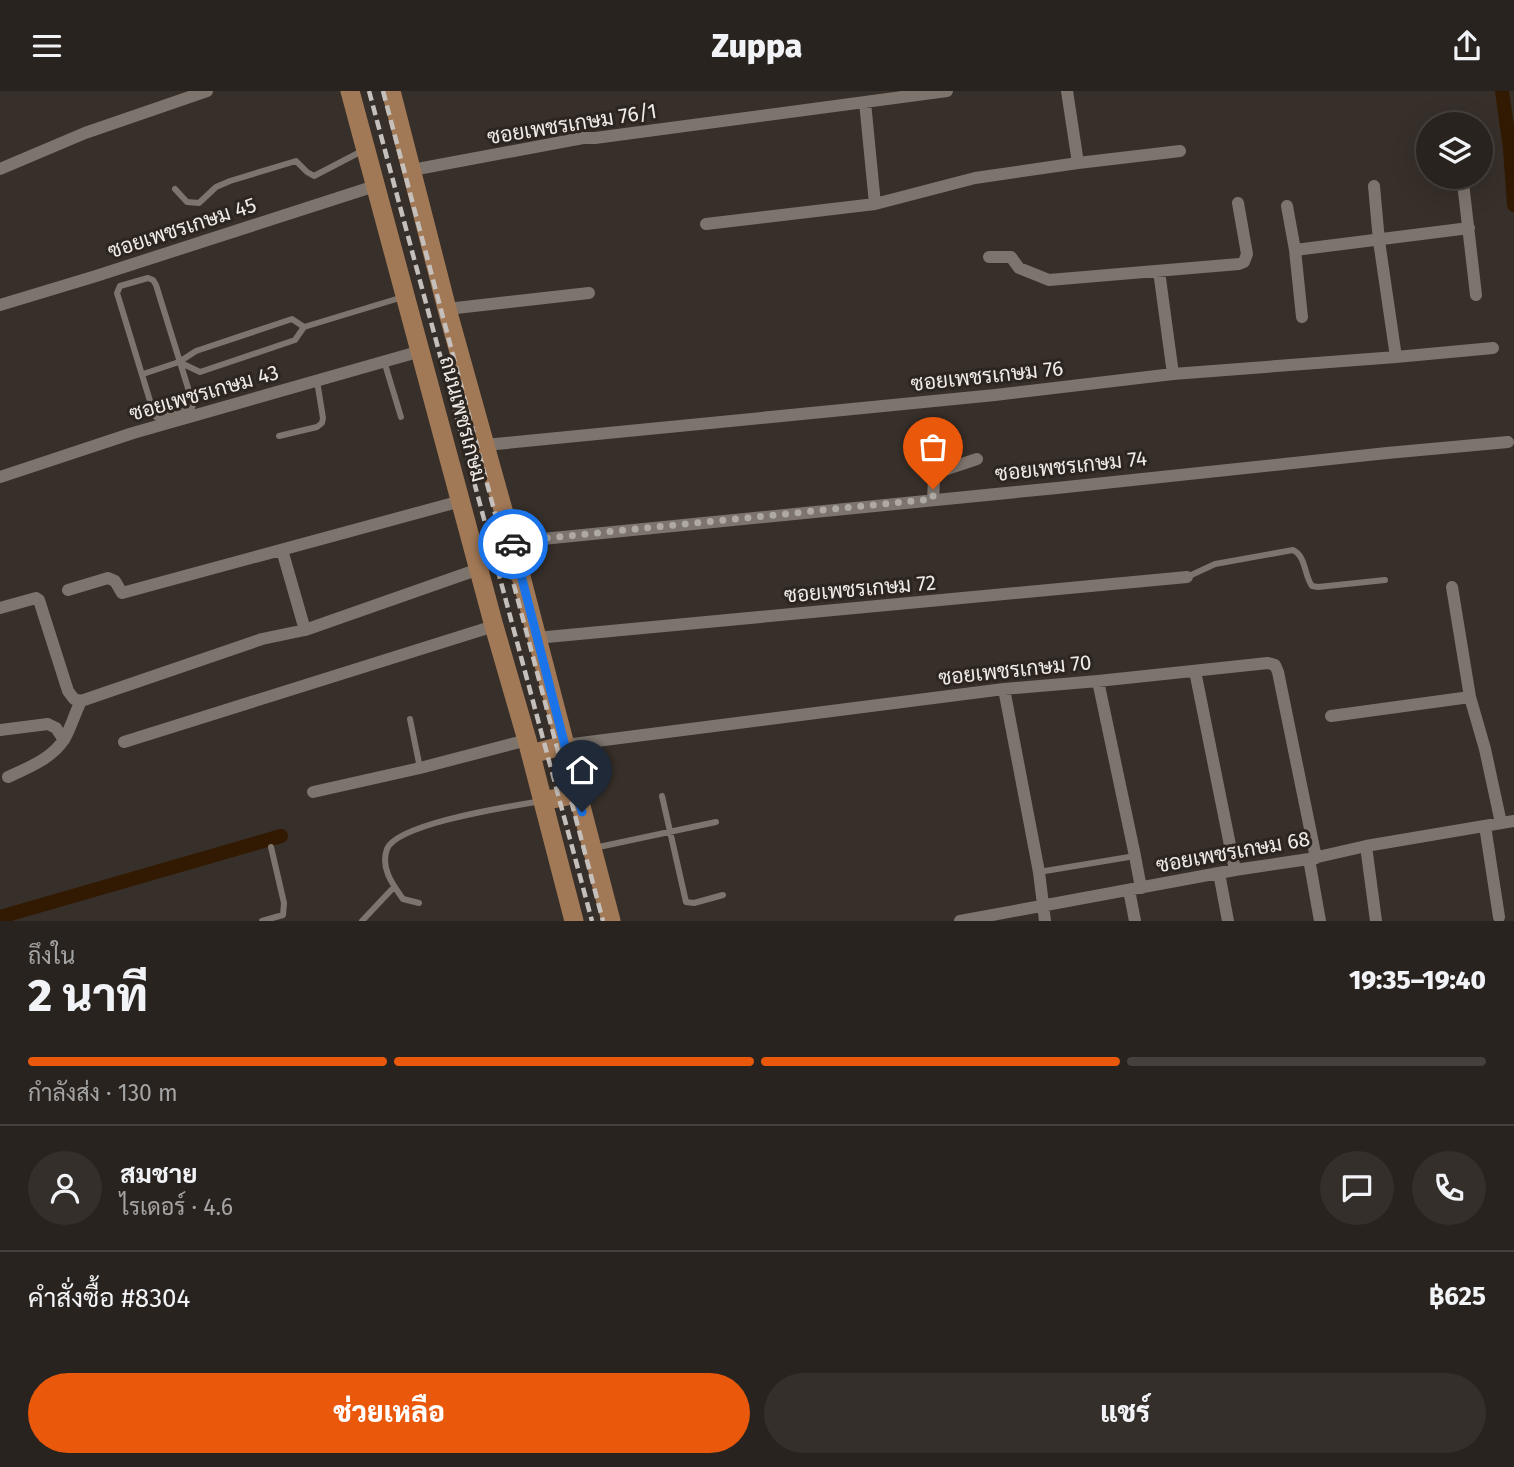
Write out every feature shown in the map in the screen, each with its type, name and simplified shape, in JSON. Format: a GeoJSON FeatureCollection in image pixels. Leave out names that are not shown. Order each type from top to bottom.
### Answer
{"type":"FeatureCollection","features":[{"type":"Feature","properties":{"kind":"main road","name":"ถนนเพชรเกษม"},"geometry":{"type":"LineString","coordinates":[[350,91],[574,921]]}},
{"type":"Feature","properties":{"kind":"main road","name":"ถนนเพชรเกษม"},"geometry":{"type":"LineString","coordinates":[[391,91],[611,921]]}},
{"type":"Feature","properties":{"kind":"main road"},"geometry":{"type":"LineString","coordinates":[[529,747],[565,745]]}},
{"type":"Feature","properties":{"kind":"main road"},"geometry":{"type":"LineString","coordinates":[[543,801],[577,794]]}},
{"type":"Feature","properties":{"kind":"street"},"geometry":{"type":"LineString","coordinates":[[0,169],[85,133],[207,91]]}},
{"type":"Feature","properties":{"kind":"street","name":"ซอยเพชรเกษม 76/1"},"geometry":{"type":"LineString","coordinates":[[412,170],[583,138],[947,91]]}},
{"type":"Feature","properties":{"kind":"street"},"geometry":{"type":"LineString","coordinates":[[1067,91],[1077,163]]}},
{"type":"Feature","properties":{"kind":"street"},"geometry":{"type":"LineString","coordinates":[[865,102],[875,204]]}},
{"type":"Feature","properties":{"kind":"street"},"geometry":{"type":"LineString","coordinates":[[706,224],[875,204],[975,178],[1180,151]]}},
{"type":"Feature","properties":{"kind":"street","name":"ซอยเพชรเกษม 45"},"geometry":{"type":"LineString","coordinates":[[0,305],[375,186]]}},
{"type":"Feature","properties":{"kind":"street"},"geometry":{"type":"LineString","coordinates":[[1374,186],[1395,357]]}},
{"type":"Feature","properties":{"kind":"street"},"geometry":{"type":"LineString","coordinates":[[1464,189],[1476,295]]}},
{"type":"Feature","properties":{"kind":"street"},"geometry":{"type":"LineString","coordinates":[[989,257],[1011,257],[1019,268],[1049,280],[1239,264],[1244,262],[1247,254],[1238,202]]}},
{"type":"Feature","properties":{"kind":"street"},"geometry":{"type":"LineString","coordinates":[[1287,205],[1302,317]]}},
{"type":"Feature","properties":{"kind":"street"},"geometry":{"type":"LineString","coordinates":[[1295,250],[1469,228]]}},
{"type":"Feature","properties":{"kind":"street"},"geometry":{"type":"LineString","coordinates":[[1159,271],[1173,375]]}},
{"type":"Feature","properties":{"kind":"street"},"geometry":{"type":"LineString","coordinates":[[447,309],[589,293]]}},
{"type":"Feature","properties":{"kind":"street","name":"ซอยเพชรเกษม 76"},"geometry":{"type":"LineString","coordinates":[[486,445],[1173,375],[1493,348]]}},
{"type":"Feature","properties":{"kind":"street","name":"ซอยเพชรเกษม 43"},"geometry":{"type":"LineString","coordinates":[[0,477],[133,433],[421,351]]}},
{"type":"Feature","properties":{"kind":"street","name":"ซอยเพชรเกษม 74"},"geometry":{"type":"LineString","coordinates":[[512,542],[1508,442]]}},
{"type":"Feature","properties":{"kind":"street"},"geometry":{"type":"LineString","coordinates":[[933,499],[934,480],[938,472],[977,459]]}},
{"type":"Feature","properties":{"kind":"street"},"geometry":{"type":"LineString","coordinates":[[68,590],[108,578],[115,581],[122,593],[461,501]]}},
{"type":"Feature","properties":{"kind":"street"},"geometry":{"type":"LineString","coordinates":[[282,550],[305,630]]}},
{"type":"Feature","properties":{"kind":"street"},"geometry":{"type":"LineString","coordinates":[[0,608],[36,598],[39,600],[68,691],[74,699],[80,701],[262,639],[305,630],[479,569]]}},
{"type":"Feature","properties":{"kind":"street","name":"ซอยเพชรเกษม 72"},"geometry":{"type":"LineString","coordinates":[[536,638],[1187,577]]}},
{"type":"Feature","properties":{"kind":"street"},"geometry":{"type":"LineString","coordinates":[[1452,587],[1470,697],[1508,822]]}},
{"type":"Feature","properties":{"kind":"street"},"geometry":{"type":"LineString","coordinates":[[124,742],[494,626]]}},
{"type":"Feature","properties":{"kind":"street","name":"ซอยเพชรเกษม 70"},"geometry":{"type":"LineString","coordinates":[[565,745],[1004,689],[1268,663],[1275,665],[1312,858]]}},
{"type":"Feature","properties":{"kind":"street"},"geometry":{"type":"LineString","coordinates":[[1195,671],[1235,870]]}},
{"type":"Feature","properties":{"kind":"street"},"geometry":{"type":"LineString","coordinates":[[1098,681],[1135,856],[1135,921]]}},
{"type":"Feature","properties":{"kind":"street"},"geometry":{"type":"LineString","coordinates":[[1004,689],[1039,872],[1045,921]]}},
{"type":"Feature","properties":{"kind":"street"},"geometry":{"type":"LineString","coordinates":[[1331,716],[1470,697]]}},
{"type":"Feature","properties":{"kind":"street"},"geometry":{"type":"LineString","coordinates":[[8,777],[46,758],[64,740],[80,701]]}},
{"type":"Feature","properties":{"kind":"street"},"geometry":{"type":"LineString","coordinates":[[0,730],[48,724],[56,727],[64,740]]}},
{"type":"Feature","properties":{"kind":"street"},"geometry":{"type":"LineString","coordinates":[[313,792],[529,747]]}},
{"type":"Feature","properties":{"kind":"street","name":"ซอยเพชรเกษม 68"},"geometry":{"type":"LineString","coordinates":[[960,921],[1508,822]]}},
{"type":"Feature","properties":{"kind":"street"},"geometry":{"type":"LineString","coordinates":[[1485,826],[1499,917]]}},
{"type":"Feature","properties":{"kind":"street"},"geometry":{"type":"LineString","coordinates":[[1366,846],[1376,921]]}},
{"type":"Feature","properties":{"kind":"street"},"geometry":{"type":"LineString","coordinates":[[1312,858],[1320,921]]}},
{"type":"Feature","properties":{"kind":"street"},"geometry":{"type":"LineString","coordinates":[[1219,873],[1228,921]]}},
{"type":"Feature","properties":{"kind":"lane"},"geometry":{"type":"LineString","coordinates":[[175,189],[187,202],[199,203],[216,187],[230,181],[296,161],[314,176],[365,149]]}},
{"type":"Feature","properties":{"kind":"lane"},"geometry":{"type":"LineString","coordinates":[[148,278],[156,285],[192,408],[156,417],[143,374],[117,292],[120,286],[148,278]]}},
{"type":"Feature","properties":{"kind":"lane"},"geometry":{"type":"LineString","coordinates":[[179,362],[201,372],[295,340],[304,327],[406,296]]}},
{"type":"Feature","properties":{"kind":"lane"},"geometry":{"type":"LineString","coordinates":[[143,374],[179,362],[196,351],[292,319],[304,327]]}},
{"type":"Feature","properties":{"kind":"lane"},"geometry":{"type":"LineString","coordinates":[[384,361],[401,417]]}},
{"type":"Feature","properties":{"kind":"lane"},"geometry":{"type":"LineString","coordinates":[[279,436],[322,423],[317,381]]}},
{"type":"Feature","properties":{"kind":"lane"},"geometry":{"type":"LineString","coordinates":[[1187,577],[1215,564],[1293,550],[1301,555],[1312,586],[1385,580]]}},
{"type":"Feature","properties":{"kind":"lane"},"geometry":{"type":"LineString","coordinates":[[410,719],[420,768]]}},
{"type":"Feature","properties":{"kind":"lane"},"geometry":{"type":"LineString","coordinates":[[662,796],[686,902],[694,903],[723,895]]}},
{"type":"Feature","properties":{"kind":"lane"},"geometry":{"type":"LineString","coordinates":[[419,903],[403,899],[387,875],[387,849],[395,840],[417,829],[441,822],[543,801]]}},
{"type":"Feature","properties":{"kind":"lane"},"geometry":{"type":"LineString","coordinates":[[592,849],[716,822]]}},
{"type":"Feature","properties":{"kind":"lane"},"geometry":{"type":"LineString","coordinates":[[262,921],[283,915],[284,903],[271,847]]}},
{"type":"Feature","properties":{"kind":"lane"},"geometry":{"type":"LineString","coordinates":[[1039,872],[1135,856]]}},
{"type":"Feature","properties":{"kind":"lane"},"geometry":{"type":"LineString","coordinates":[[362,921],[394,887]]}},
{"type":"Feature","properties":{"kind":"waterway"},"geometry":{"type":"LineString","coordinates":[[1502,91],[1514,205]]}},
{"type":"Feature","properties":{"kind":"waterway"},"geometry":{"type":"LineString","coordinates":[[0,917],[281,836]]}},
{"type":"Feature","properties":{"kind":"railway"},"geometry":{"type":"LineString","coordinates":[[369,91],[592,921]]}},
{"type":"Feature","properties":{"kind":"railway"},"geometry":{"type":"LineString","coordinates":[[383,91],[603,921]]}},
{"type":"Feature","properties":{"kind":"way so far"},"geometry":{"type":"LineString","coordinates":[[513,544],[512,542],[527,540],[933,499],[933,489]]}},
{"type":"Feature","properties":{"kind":"route"},"geometry":{"type":"LineString","coordinates":[[513,544],[582,812]]}}]}
